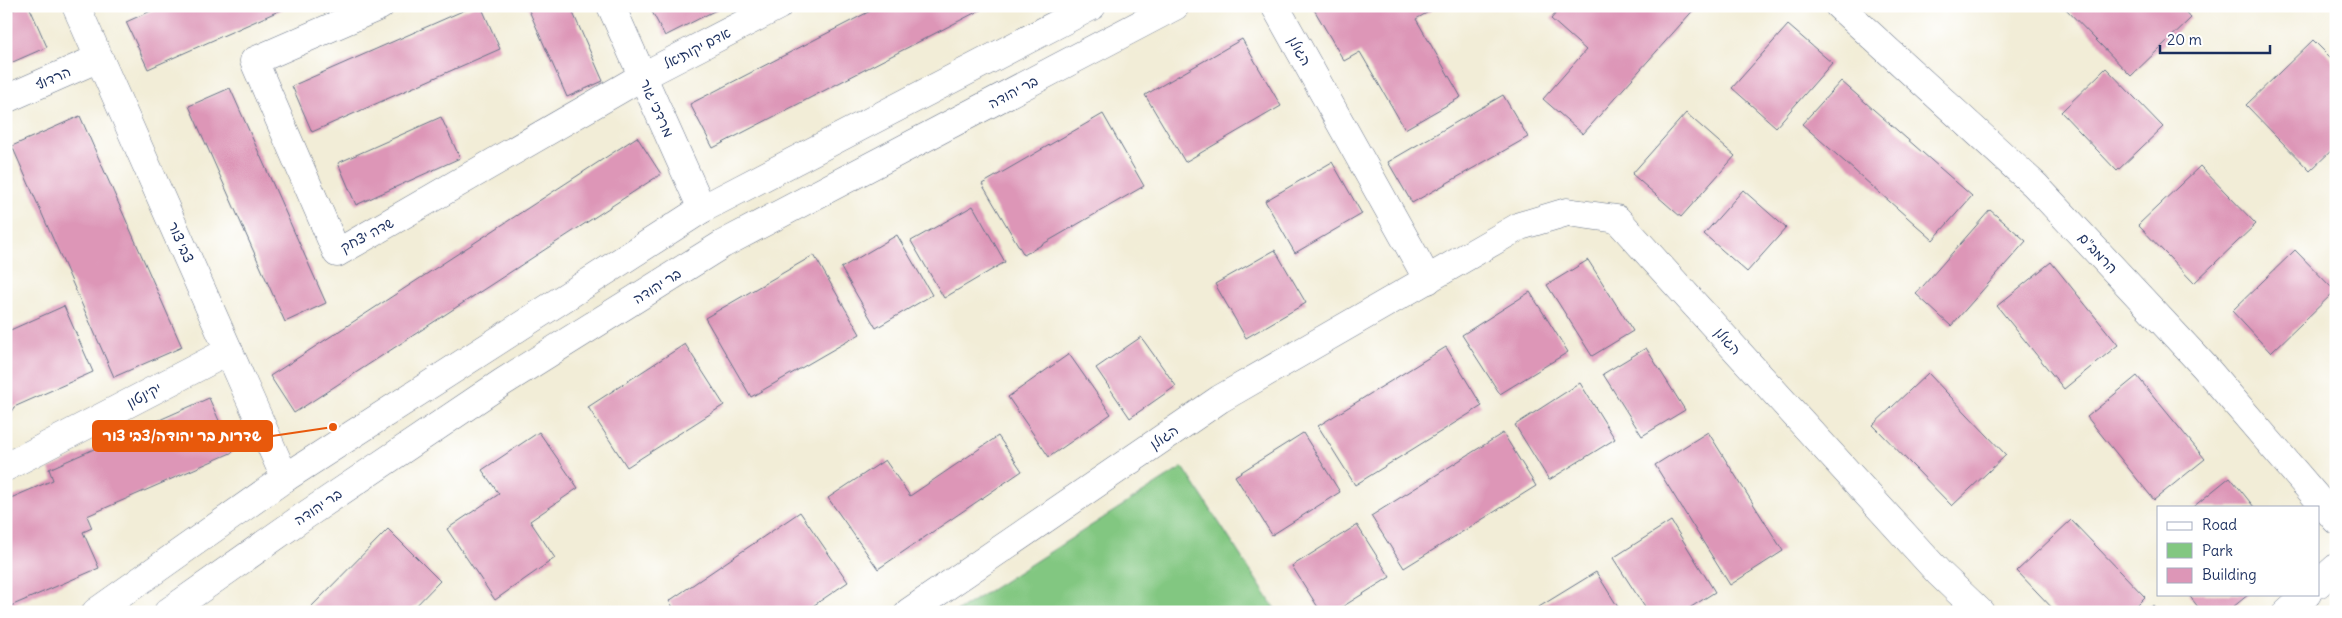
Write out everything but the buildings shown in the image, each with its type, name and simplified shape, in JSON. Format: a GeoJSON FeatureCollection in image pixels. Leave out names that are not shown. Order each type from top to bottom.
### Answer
{"type":"FeatureCollection","features":[{"type":"Feature","properties":{"kind":"street","name":"צבי צור"},"geometry":{"type":"LineString","coordinates":[[76,6],[285,478]]}},
{"type":"Feature","properties":{"kind":"street","name":"שדה יצחק"},"geometry":{"type":"LineString","coordinates":[[380,6],[254,61],[338,253],[643,76]]}},
{"type":"Feature","properties":{"kind":"street","name":"מרדכי גור"},"geometry":{"type":"LineString","coordinates":[[611,6],[702,209]]}},
{"type":"Feature","properties":{"kind":"street","name":"אדם יקותיאל"},"geometry":{"type":"LineString","coordinates":[[643,76],[778,6]]}},
{"type":"Feature","properties":{"kind":"street"},"geometry":{"type":"LineString","coordinates":[[96,612],[285,478],[702,209],[1092,6]]}},
{"type":"Feature","properties":{"kind":"street","name":"בר יהודה"},"geometry":{"type":"LineString","coordinates":[[168,612],[503,382],[724,244],[1175,6]]}},
{"type":"Feature","properties":{"kind":"street","name":"הגולן"},"geometry":{"type":"LineString","coordinates":[[1275,6],[1428,280]]}},
{"type":"Feature","properties":{"kind":"street","name":"הרמב\"ם"},"geometry":{"type":"LineString","coordinates":[[1839,6],[2035,185],[2204,366],[2336,520]]}},
{"type":"Feature","properties":{"kind":"street","name":"הרדוף"},"geometry":{"type":"LineString","coordinates":[[6,99],[99,58]]}},
{"type":"Feature","properties":{"kind":"street","name":"הגולן"},"geometry":{"type":"LineString","coordinates":[[909,612],[1220,399],[1520,226],[1567,212],[1617,219],[1939,573],[1980,612]]}},
{"type":"Feature","properties":{"kind":"street","name":"יקינטון"},"geometry":{"type":"LineString","coordinates":[[6,467],[229,351]]}},
{"type":"Feature","properties":{"kind":"street"},"geometry":{"type":"LineString","coordinates":[[2320,582],[2336,568]]}},
{"type":"Feature","properties":{"kind":"street"},"geometry":{"type":"LineString","coordinates":[[2288,612],[2305,596]]}},
{"type":"Feature","properties":{"kind":"green space"},"geometry":{"type":"Polygon","coordinates":[[[1183,467],[1277,612],[956,612],[1183,467]]]}},
{"type":"Feature","properties":{"kind":"place","name":"שדרות בר יהודה/צבי צור"},"geometry":{"type":"Point","coordinates":[333,427]}}]}
